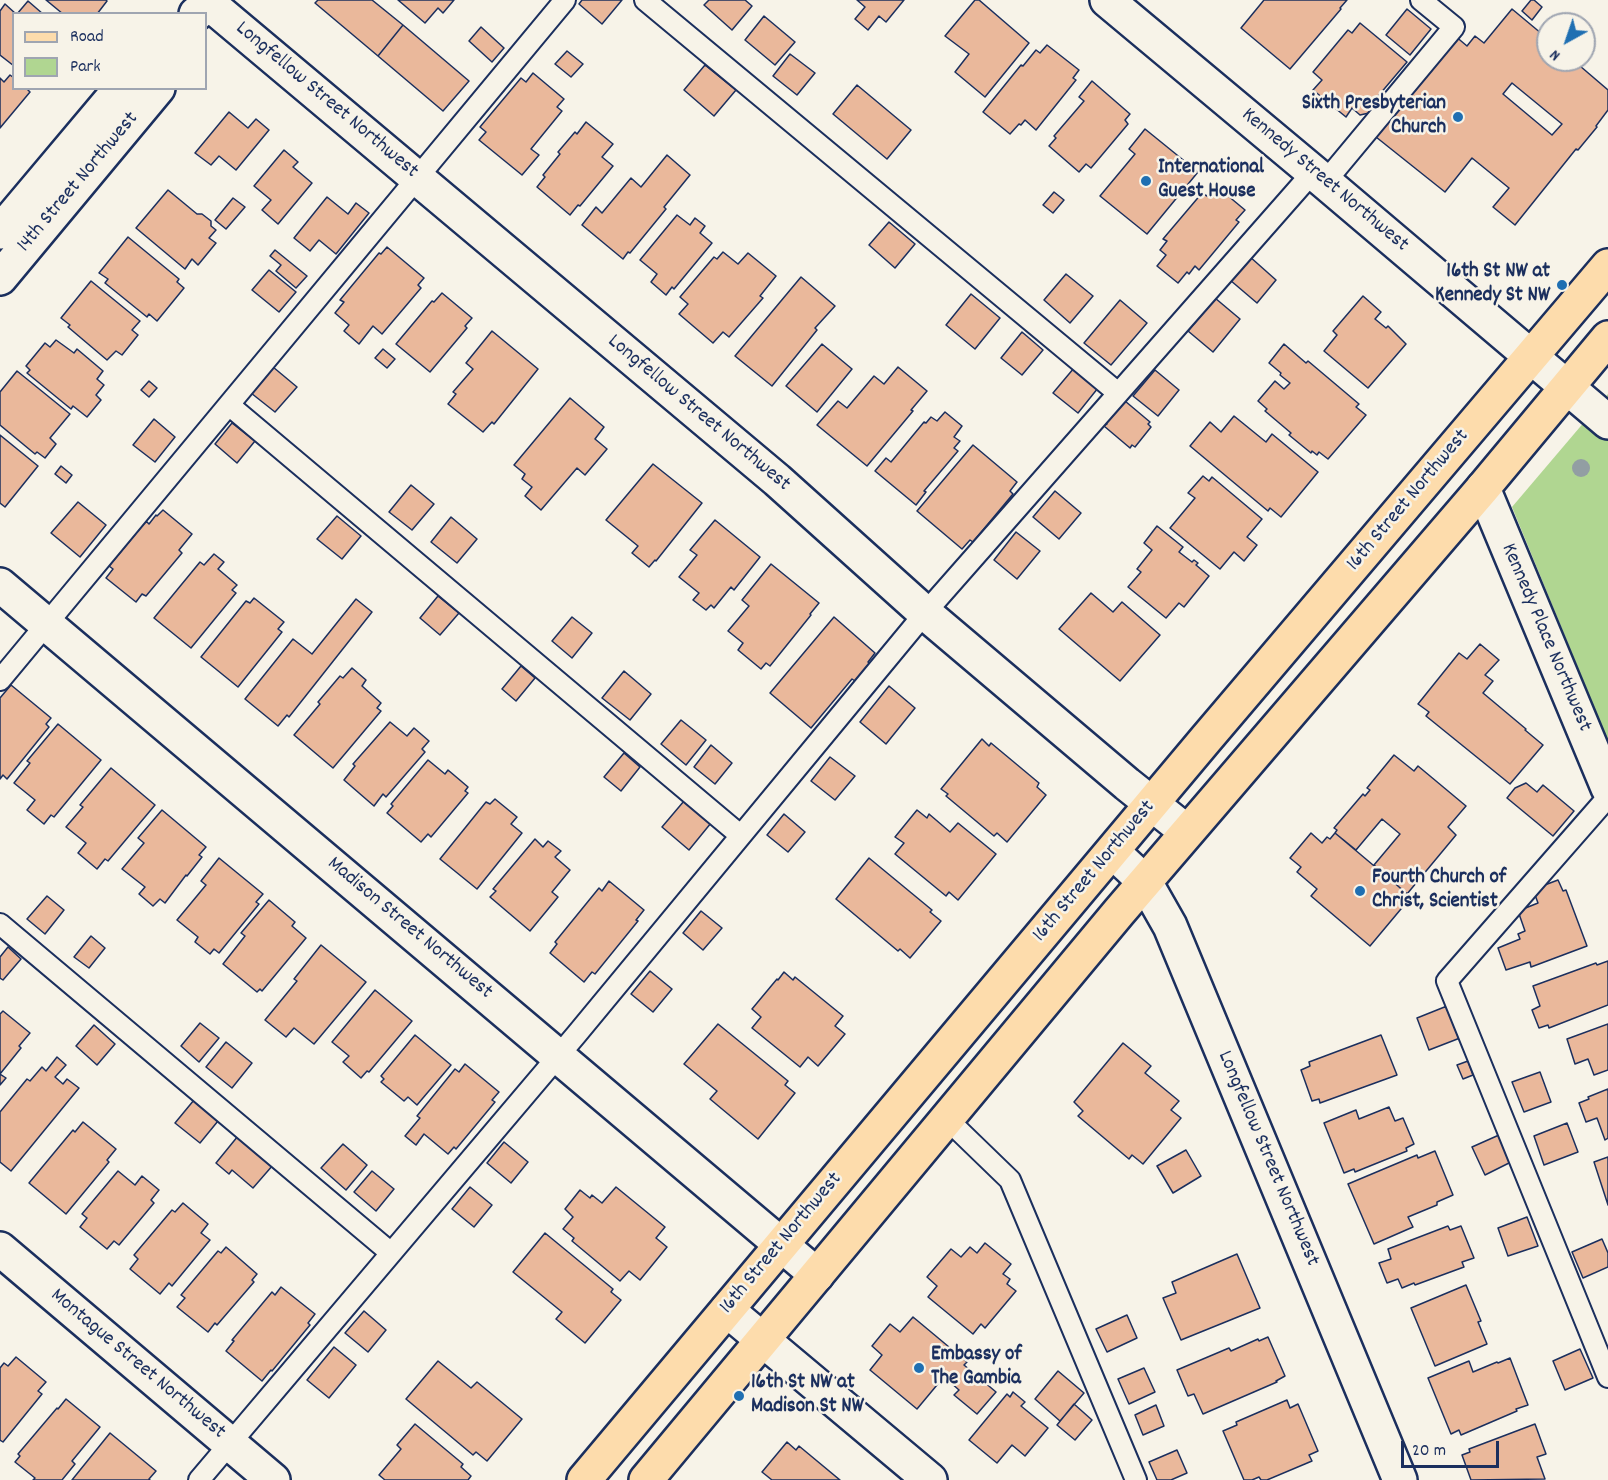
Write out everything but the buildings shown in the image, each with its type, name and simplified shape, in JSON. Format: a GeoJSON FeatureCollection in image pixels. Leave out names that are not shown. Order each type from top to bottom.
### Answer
{"type":"FeatureCollection","features":[{"type":"Feature","properties":{"kind":"main road","name":"16th Street Northwest"},"geometry":{"type":"LineString","coordinates":[[584,1480],[1608,266]]}},
{"type":"Feature","properties":{"kind":"main road"},"geometry":{"type":"LineString","coordinates":[[646,1480],[1187,832],[1483,488],[1608,338]]}},
{"type":"Feature","properties":{"kind":"street","name":"Kennedy Street Northwest"},"geometry":{"type":"LineString","coordinates":[[1107,0],[1608,422]]}},
{"type":"Feature","properties":{"kind":"street","name":"Longfellow Street Northwest"},"geometry":{"type":"LineString","coordinates":[[205,6],[417,178],[777,480],[925,613],[1187,832]]}},
{"type":"Feature","properties":{"kind":"street","name":"14th Street Northwest"},"geometry":{"type":"LineString","coordinates":[[0,232],[119,90]]}},
{"type":"Feature","properties":{"kind":"street","name":"14th Street Northwest"},"geometry":{"type":"LineString","coordinates":[[0,278],[156,90]]}},
{"type":"Feature","properties":{"kind":"street","name":"Kennedy Place Northwest"},"geometry":{"type":"LineString","coordinates":[[1483,488],[1608,788]]}},
{"type":"Feature","properties":{"kind":"street","name":"Madison Street Northwest"},"geometry":{"type":"LineString","coordinates":[[0,585],[817,1275]]}},
{"type":"Feature","properties":{"kind":"street","name":"Longfellow Street Northwest"},"geometry":{"type":"LineString","coordinates":[[1113,852],[1145,882],[1170,926],[1400,1480]]}},
{"type":"Feature","properties":{"kind":"street","name":"Montague Street Northwest"},"geometry":{"type":"LineString","coordinates":[[0,1250],[273,1480]]}},
{"type":"Feature","properties":{"kind":"street"},"geometry":{"type":"LineString","coordinates":[[727,1310],[930,1480]]}},
{"type":"Feature","properties":{"kind":"lane"},"geometry":{"type":"LineString","coordinates":[[0,680],[566,0]]}},
{"type":"Feature","properties":{"kind":"lane"},"geometry":{"type":"LineString","coordinates":[[645,0],[1118,393]]}},
{"type":"Feature","properties":{"kind":"lane"},"geometry":{"type":"LineString","coordinates":[[199,1480],[558,1055],[925,613],[1118,393],[1319,177],[1454,27],[1421,0]]}},
{"type":"Feature","properties":{"kind":"lane"},"geometry":{"type":"LineString","coordinates":[[229,405],[740,836]]}},
{"type":"Feature","properties":{"kind":"lane"},"geometry":{"type":"LineString","coordinates":[[1608,797],[1447,981],[1608,1377]]}},
{"type":"Feature","properties":{"kind":"lane"},"geometry":{"type":"LineString","coordinates":[[0,924],[391,1253]]}},
{"type":"Feature","properties":{"kind":"lane"},"geometry":{"type":"LineString","coordinates":[[947,1119],[1010,1180],[1136,1480]]}},
{"type":"Feature","properties":{"kind":"green space"},"geometry":{"type":"Polygon","coordinates":[[[1608,394],[1608,741],[1512,507],[1608,394]]]}},
{"type":"Feature","properties":{"kind":"place","name":"Sixth Presbyterian Church"},"geometry":{"type":"Point","coordinates":[1458,117]}},
{"type":"Feature","properties":{"kind":"place","name":"International Guest House"},"geometry":{"type":"Point","coordinates":[1146,181]}},
{"type":"Feature","properties":{"kind":"place","name":"16th St NW at Kennedy St NW"},"geometry":{"type":"Point","coordinates":[1562,285]}},
{"type":"Feature","properties":{"kind":"place","name":"Fourth Church of Christ, Scientist"},"geometry":{"type":"Point","coordinates":[1360,891]}},
{"type":"Feature","properties":{"kind":"place","name":"Embassy of The Gambia"},"geometry":{"type":"Point","coordinates":[919,1368]}},
{"type":"Feature","properties":{"kind":"place","name":"16th St NW at Madison St NW"},"geometry":{"type":"Point","coordinates":[739,1396]}}]}
